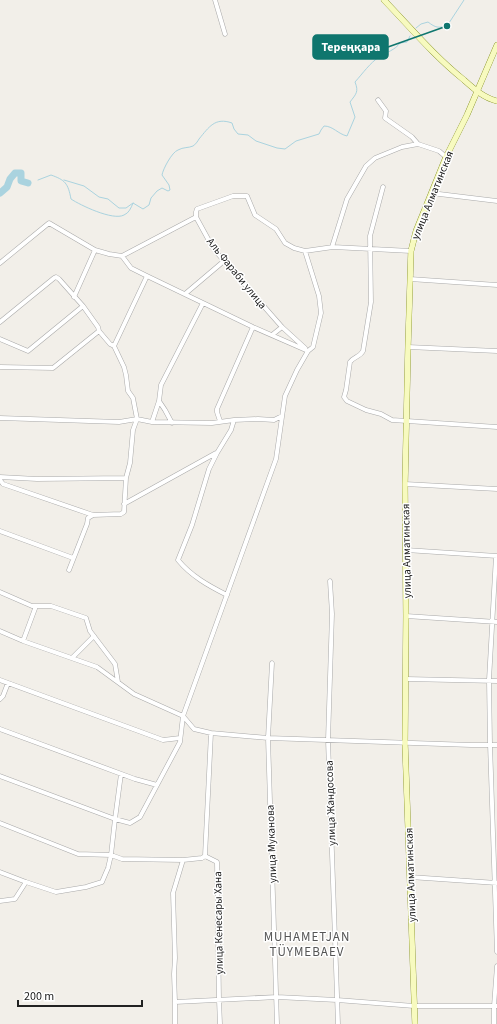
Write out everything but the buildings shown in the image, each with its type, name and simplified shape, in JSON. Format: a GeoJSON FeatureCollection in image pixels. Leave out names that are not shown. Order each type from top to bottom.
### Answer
{"type":"FeatureCollection","features":[{"type":"Feature","properties":{"kind":"street"},"geometry":{"type":"LineString","coordinates":[[215,0],[225,34]]}},
{"type":"Feature","properties":{"kind":"street"},"geometry":{"type":"LineString","coordinates":[[384,0],[433,53],[456,75],[486,98],[497,101]]}},
{"type":"Feature","properties":{"kind":"street","name":"улица Алматинская"},"geometry":{"type":"LineString","coordinates":[[415,1024],[405,743],[405,484],[411,251],[416,231],[446,157],[467,115],[497,45]]}},
{"type":"Feature","properties":{"kind":"street"},"geometry":{"type":"LineString","coordinates":[[378,100],[386,111],[385,118],[412,137],[418,144]]}},
{"type":"Feature","properties":{"kind":"street"},"geometry":{"type":"LineString","coordinates":[[332,247],[347,199],[366,166],[374,158],[402,147],[418,144],[439,151],[446,157]]}},
{"type":"Feature","properties":{"kind":"street"},"geometry":{"type":"LineString","coordinates":[[384,187],[370,236],[371,302],[363,352],[350,362],[344,397],[347,401],[366,410],[381,414],[392,420],[497,427]]}},
{"type":"Feature","properties":{"kind":"street"},"geometry":{"type":"LineString","coordinates":[[431,193],[497,201]]}},
{"type":"Feature","properties":{"kind":"street"},"geometry":{"type":"LineString","coordinates":[[0,263],[49,223],[95,250],[122,256],[196,217],[197,209],[233,196],[247,196],[255,215],[276,229],[285,243],[294,248],[305,251],[332,247],[411,251]]}},
{"type":"Feature","properties":{"kind":"street","name":"Аль Фараби улица"},"geometry":{"type":"LineString","coordinates":[[196,217],[213,248],[282,327],[308,351]]}},
{"type":"Feature","properties":{"kind":"street"},"geometry":{"type":"LineString","coordinates":[[74,297],[95,250]]}},
{"type":"Feature","properties":{"kind":"street"},"geometry":{"type":"LineString","coordinates":[[0,776],[115,819],[130,823],[140,817],[180,742],[182,716],[276,459],[285,396],[308,351],[313,348],[318,331],[321,313],[319,296],[305,251]]}},
{"type":"Feature","properties":{"kind":"street"},"geometry":{"type":"LineString","coordinates":[[122,256],[131,268],[272,336],[308,351]]}},
{"type":"Feature","properties":{"kind":"street"},"geometry":{"type":"LineString","coordinates":[[185,294],[224,261]]}},
{"type":"Feature","properties":{"kind":"street"},"geometry":{"type":"LineString","coordinates":[[114,346],[147,276]]}},
{"type":"Feature","properties":{"kind":"street"},"geometry":{"type":"LineString","coordinates":[[0,322],[56,277],[83,306],[98,327],[99,331],[110,344],[114,346],[124,367],[128,391],[133,398],[137,419],[133,430],[130,463],[126,478],[124,512],[121,514],[93,515],[3,484],[0,480]]}},
{"type":"Feature","properties":{"kind":"street"},"geometry":{"type":"LineString","coordinates":[[410,279],[497,285]]}},
{"type":"Feature","properties":{"kind":"street"},"geometry":{"type":"LineString","coordinates":[[152,422],[159,401],[161,385],[203,303]]}},
{"type":"Feature","properties":{"kind":"street"},"geometry":{"type":"LineString","coordinates":[[0,339],[28,351],[83,306]]}},
{"type":"Feature","properties":{"kind":"street"},"geometry":{"type":"LineString","coordinates":[[220,421],[217,409],[253,327]]}},
{"type":"Feature","properties":{"kind":"street"},"geometry":{"type":"LineString","coordinates":[[272,336],[282,327]]}},
{"type":"Feature","properties":{"kind":"street"},"geometry":{"type":"LineString","coordinates":[[0,367],[53,368],[99,331]]}},
{"type":"Feature","properties":{"kind":"street"},"geometry":{"type":"LineString","coordinates":[[408,347],[497,351]]}},
{"type":"Feature","properties":{"kind":"street"},"geometry":{"type":"LineString","coordinates":[[159,401],[172,423]]}},
{"type":"Feature","properties":{"kind":"street"},"geometry":{"type":"LineString","coordinates":[[0,418],[119,422],[137,419],[152,422],[172,423],[258,419],[274,420],[282,416]]}},
{"type":"Feature","properties":{"kind":"street"},"geometry":{"type":"LineString","coordinates":[[227,595],[195,577],[178,560],[192,525],[209,469],[231,430],[234,420]]}},
{"type":"Feature","properties":{"kind":"street"},"geometry":{"type":"LineString","coordinates":[[124,504],[217,453]]}},
{"type":"Feature","properties":{"kind":"street"},"geometry":{"type":"LineString","coordinates":[[0,477],[37,479],[126,478]]}},
{"type":"Feature","properties":{"kind":"street"},"geometry":{"type":"LineString","coordinates":[[405,484],[497,489]]}},
{"type":"Feature","properties":{"kind":"street"},"geometry":{"type":"LineString","coordinates":[[69,570],[88,518],[93,515]]}},
{"type":"Feature","properties":{"kind":"street"},"geometry":{"type":"LineString","coordinates":[[0,532],[73,558]]}},
{"type":"Feature","properties":{"kind":"street"},"geometry":{"type":"LineString","coordinates":[[406,550],[496,556],[495,622],[489,680],[497,952]]}},
{"type":"Feature","properties":{"kind":"street","name":"улица Жандосова"},"geometry":{"type":"LineString","coordinates":[[330,581],[332,614],[328,740],[338,1024]]}},
{"type":"Feature","properties":{"kind":"street"},"geometry":{"type":"LineString","coordinates":[[0,592],[32,606],[51,606],[86,618],[90,631],[115,664],[118,682]]}},
{"type":"Feature","properties":{"kind":"street"},"geometry":{"type":"LineString","coordinates":[[24,641],[36,606]]}},
{"type":"Feature","properties":{"kind":"street"},"geometry":{"type":"LineString","coordinates":[[406,616],[495,622]]}},
{"type":"Feature","properties":{"kind":"street"},"geometry":{"type":"LineString","coordinates":[[0,631],[97,667],[134,694],[182,716],[194,729],[211,733],[268,738],[497,745]]}},
{"type":"Feature","properties":{"kind":"street"},"geometry":{"type":"LineString","coordinates":[[72,658],[94,636]]}},
{"type":"Feature","properties":{"kind":"street","name":"улица Муканова"},"geometry":{"type":"LineString","coordinates":[[272,663],[268,738],[277,1024]]}},
{"type":"Feature","properties":{"kind":"street"},"geometry":{"type":"LineString","coordinates":[[406,679],[497,681]]}},
{"type":"Feature","properties":{"kind":"street"},"geometry":{"type":"LineString","coordinates":[[0,680],[163,740],[180,738]]}},
{"type":"Feature","properties":{"kind":"street"},"geometry":{"type":"LineString","coordinates":[[0,699],[3,696],[8,683]]}},
{"type":"Feature","properties":{"kind":"street"},"geometry":{"type":"LineString","coordinates":[[0,729],[135,779],[157,785]]}},
{"type":"Feature","properties":{"kind":"street","name":"улица Кенесары Хана"},"geometry":{"type":"LineString","coordinates":[[211,733],[205,856],[217,862],[218,1000],[220,1024]]}},
{"type":"Feature","properties":{"kind":"street"},"geometry":{"type":"LineString","coordinates":[[0,872],[56,892],[86,887],[102,882],[108,868],[111,855],[121,774]]}},
{"type":"Feature","properties":{"kind":"street"},"geometry":{"type":"LineString","coordinates":[[0,823],[78,854],[111,855],[122,858],[182,860],[202,858],[205,856]]}},
{"type":"Feature","properties":{"kind":"street"},"geometry":{"type":"LineString","coordinates":[[175,1024],[173,892],[182,860]]}},
{"type":"Feature","properties":{"kind":"street"},"geometry":{"type":"LineString","coordinates":[[410,877],[496,883]]}},
{"type":"Feature","properties":{"kind":"street"},"geometry":{"type":"LineString","coordinates":[[0,901],[16,899],[26,882]]}},
{"type":"Feature","properties":{"kind":"street"},"geometry":{"type":"LineString","coordinates":[[494,1024],[497,966]]}},
{"type":"Feature","properties":{"kind":"street"},"geometry":{"type":"LineString","coordinates":[[175,1002],[276,997],[414,1006],[495,1006]]}},
{"type":"Feature","properties":{"kind":"waterway"},"geometry":{"type":"LineString","coordinates":[[416,28],[421,24],[428,22],[437,27],[447,26],[464,0]]}},
{"type":"Feature","properties":{"kind":"waterway"},"geometry":{"type":"LineString","coordinates":[[38,180],[51,175],[56,177],[65,183],[69,189],[71,199],[97,212],[112,216],[119,216],[127,213],[133,203],[143,209],[149,205],[151,198],[162,188],[168,191],[170,190],[169,185],[162,175],[171,157],[176,151],[194,145],[209,127],[217,122],[226,121],[232,123],[238,134],[248,135],[256,141],[285,149],[296,141],[319,134],[324,126],[330,127],[347,136],[355,117],[350,102],[356,93],[357,88],[355,82],[376,59],[400,43],[407,42],[410,36]]}},
{"type":"Feature","properties":{"kind":"waterway"},"geometry":{"type":"LineString","coordinates":[[0,193],[7,187],[10,179],[15,173],[21,173],[21,181],[28,183]]}},
{"type":"Feature","properties":{"kind":"waterway"},"geometry":{"type":"LineString","coordinates":[[64,180],[84,186],[99,197],[108,199],[119,208],[126,208],[133,203]]}},
{"type":"Feature","properties":{"kind":"place","name":"Тереңқара"},"geometry":{"type":"Point","coordinates":[447,26]}},
{"type":"Feature","properties":{"kind":"district","name":"MUHAMETJAN TÜYMEBAEV"},"geometry":{"type":"Point","coordinates":[307,944]}}]}
